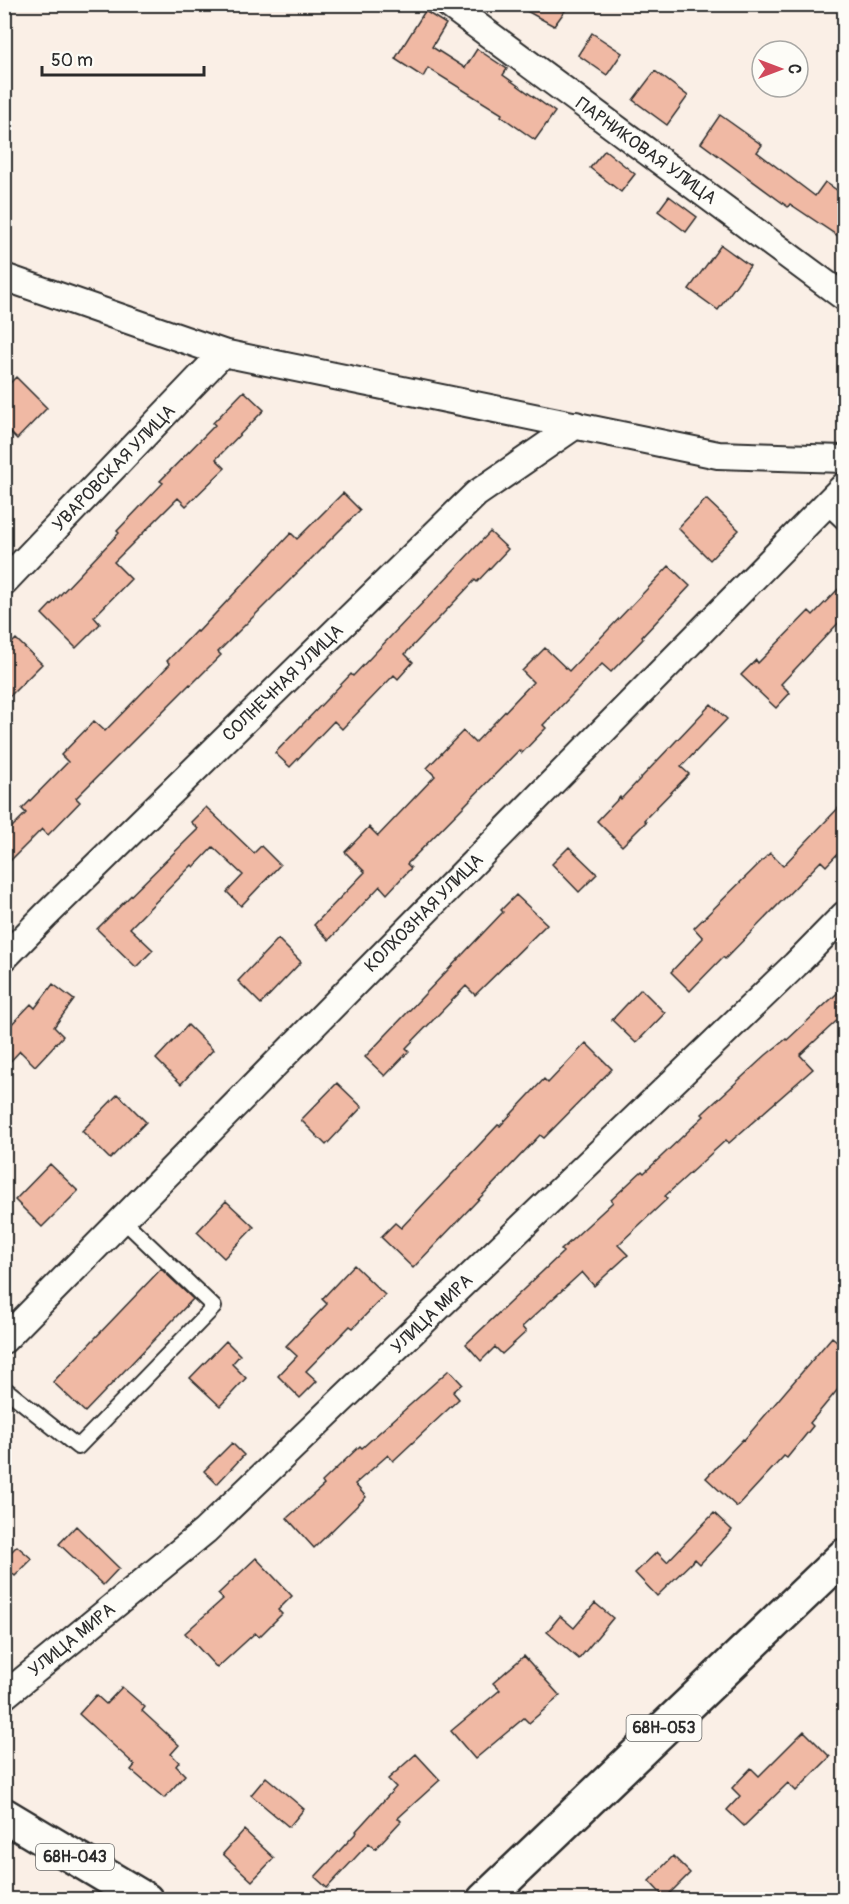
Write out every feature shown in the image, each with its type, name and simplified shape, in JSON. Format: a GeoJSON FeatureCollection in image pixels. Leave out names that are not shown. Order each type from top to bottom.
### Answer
{"type":"FeatureCollection","features":[{"type":"Feature","properties":{"kind":"main road","name":"68Н-053"},"geometry":{"type":"LineString","coordinates":[[484,1899],[844,1556]]}},
{"type":"Feature","properties":{"kind":"main road","name":"68Н-043"},"geometry":{"type":"LineString","coordinates":[[4,1815],[146,1899]]}},
{"type":"Feature","properties":{"kind":"street","name":"ПАРНИКОВАЯ УЛИЦА"},"geometry":{"type":"LineString","coordinates":[[448,4],[844,297]]}},
{"type":"Feature","properties":{"kind":"street"},"geometry":{"type":"LineString","coordinates":[[4,277],[223,353],[718,455],[844,459]]}},
{"type":"Feature","properties":{"kind":"street","name":"УВАРОВСКАЯ УЛИЦА"},"geometry":{"type":"LineString","coordinates":[[4,582],[223,353]]}},
{"type":"Feature","properties":{"kind":"street","name":"СОЛНЕЧНАЯ УЛИЦА"},"geometry":{"type":"LineString","coordinates":[[4,958],[476,494],[576,425]]}},
{"type":"Feature","properties":{"kind":"street","name":"КОЛХОЗНАЯ УЛИЦА"},"geometry":{"type":"LineString","coordinates":[[4,1340],[844,486]]}},
{"type":"Feature","properties":{"kind":"street","name":"УЛИЦА МИРА"},"geometry":{"type":"LineString","coordinates":[[4,1696],[205,1531],[787,974],[844,915]]}},
{"type":"Feature","properties":{"kind":"lane"},"geometry":{"type":"LineString","coordinates":[[825,505],[844,523]]}},
{"type":"Feature","properties":{"kind":"lane"},"geometry":{"type":"LineString","coordinates":[[4,1388],[78,1447],[213,1307],[123,1220]]}},
{"type":"Feature","properties":{"kind":"building"},"geometry":{"type":"Polygon","coordinates":[[[514,4],[570,4],[554,26],[514,4]]]}},
{"type":"Feature","properties":{"kind":"building"},"geometry":{"type":"Polygon","coordinates":[[[425,11],[446,24],[432,47],[465,68],[477,49],[507,69],[503,75],[555,112],[535,140],[501,116],[502,114],[428,68],[423,77],[395,59],[425,11]]]}},
{"type":"Feature","properties":{"kind":"building"},"geometry":{"type":"Polygon","coordinates":[[[592,33],[622,53],[607,75],[578,55],[592,33]]]}},
{"type":"Feature","properties":{"kind":"building"},"geometry":{"type":"Polygon","coordinates":[[[655,71],[688,96],[667,125],[633,100],[655,71]]]}},
{"type":"Feature","properties":{"kind":"building"},"geometry":{"type":"Polygon","coordinates":[[[720,115],[762,145],[757,152],[815,196],[825,182],[844,195],[844,240],[790,204],[788,207],[701,143],[720,115]]]}},
{"type":"Feature","properties":{"kind":"building"},"geometry":{"type":"Polygon","coordinates":[[[605,150],[635,174],[621,192],[590,168],[605,150]]]}},
{"type":"Feature","properties":{"kind":"building"},"geometry":{"type":"Polygon","coordinates":[[[669,196],[697,217],[686,232],[658,211],[669,196]]]}},
{"type":"Feature","properties":{"kind":"building"},"geometry":{"type":"Polygon","coordinates":[[[721,245],[750,266],[718,310],[689,289],[721,245]]]}},
{"type":"Feature","properties":{"kind":"building"},"geometry":{"type":"Polygon","coordinates":[[[16,377],[47,408],[17,439],[4,426],[4,389],[16,377]]]}},
{"type":"Feature","properties":{"kind":"building"},"geometry":{"type":"Polygon","coordinates":[[[244,391],[264,410],[216,459],[225,468],[186,506],[178,498],[114,562],[131,579],[94,617],[100,624],[76,648],[42,614],[119,533],[117,531],[163,483],[160,481],[215,425],[213,423],[244,391]]]}},
{"type":"Feature","properties":{"kind":"building"},"geometry":{"type":"Polygon","coordinates":[[[343,493],[360,510],[218,652],[221,655],[76,798],[80,802],[48,835],[42,829],[4,867],[4,835],[26,813],[22,809],[68,762],[61,755],[94,721],[105,731],[170,664],[167,661],[196,631],[198,632],[291,533],[297,539],[343,493]]]}},
{"type":"Feature","properties":{"kind":"building"},"geometry":{"type":"Polygon","coordinates":[[[706,499],[739,530],[710,560],[678,528],[706,499]]]}},
{"type":"Feature","properties":{"kind":"building"},"geometry":{"type":"Polygon","coordinates":[[[490,532],[508,549],[477,582],[475,580],[405,654],[413,662],[398,679],[394,675],[342,729],[334,721],[290,767],[275,753],[351,674],[353,676],[490,532]]]}},
{"type":"Feature","properties":{"kind":"building"},"geometry":{"type":"Polygon","coordinates":[[[669,566],[690,586],[642,637],[643,639],[611,672],[602,664],[543,725],[546,728],[522,753],[519,750],[407,864],[411,868],[387,894],[380,886],[329,940],[314,925],[365,872],[345,852],[369,827],[378,836],[435,776],[427,768],[463,731],[475,743],[533,682],[522,671],[545,648],[569,671],[669,566]]]}},
{"type":"Feature","properties":{"kind":"building"},"geometry":{"type":"Polygon","coordinates":[[[844,583],[844,617],[781,684],[790,693],[776,708],[741,675],[756,660],[758,663],[809,611],[813,615],[844,583]]]}},
{"type":"Feature","properties":{"kind":"building"},"geometry":{"type":"Polygon","coordinates":[[[16,639],[42,664],[4,702],[4,651],[16,639]]]}},
{"type":"Feature","properties":{"kind":"building"},"geometry":{"type":"Polygon","coordinates":[[[711,704],[727,719],[681,767],[689,774],[622,846],[597,821],[620,797],[621,799],[711,704]]]}},
{"type":"Feature","properties":{"kind":"building"},"geometry":{"type":"Polygon","coordinates":[[[844,802],[844,847],[826,866],[821,861],[725,959],[723,957],[690,991],[671,972],[703,938],[694,928],[770,853],[783,866],[844,802]]]}},
{"type":"Feature","properties":{"kind":"building"},"geometry":{"type":"Polygon","coordinates":[[[206,807],[254,853],[261,846],[280,865],[241,906],[227,892],[243,875],[213,847],[130,928],[153,950],[136,967],[97,929],[198,829],[191,822],[206,807]]]}},
{"type":"Feature","properties":{"kind":"building"},"geometry":{"type":"Polygon","coordinates":[[[569,847],[597,874],[579,892],[552,864],[569,847]]]}},
{"type":"Feature","properties":{"kind":"building"},"geometry":{"type":"Polygon","coordinates":[[[516,895],[547,924],[475,995],[466,986],[406,1048],[409,1051],[385,1076],[365,1057],[503,912],[501,910],[516,895]]]}},
{"type":"Feature","properties":{"kind":"building"},"geometry":{"type":"Polygon","coordinates":[[[278,939],[301,962],[261,1004],[238,981],[278,939]]]}},
{"type":"Feature","properties":{"kind":"building"},"geometry":{"type":"Polygon","coordinates":[[[53,984],[74,1000],[54,1027],[63,1036],[35,1066],[20,1051],[4,1068],[4,1032],[31,1004],[35,1008],[53,984]]]}},
{"type":"Feature","properties":{"kind":"building"},"geometry":{"type":"Polygon","coordinates":[[[844,987],[844,1014],[800,1055],[813,1069],[729,1143],[726,1140],[665,1196],[667,1199],[618,1245],[628,1255],[594,1286],[582,1272],[522,1327],[526,1332],[502,1354],[495,1347],[481,1361],[466,1344],[563,1252],[561,1250],[613,1202],[611,1200],[642,1171],[644,1173],[704,1116],[702,1114],[844,987]]]}},
{"type":"Feature","properties":{"kind":"building"},"geometry":{"type":"Polygon","coordinates":[[[641,989],[665,1013],[636,1043],[612,1020],[641,989]]]}},
{"type":"Feature","properties":{"kind":"building"},"geometry":{"type":"Polygon","coordinates":[[[188,1025],[213,1050],[181,1084],[156,1059],[188,1025]]]}},
{"type":"Feature","properties":{"kind":"building"},"geometry":{"type":"Polygon","coordinates":[[[586,1043],[612,1069],[544,1138],[540,1135],[413,1268],[381,1237],[395,1223],[401,1228],[544,1079],[548,1083],[586,1043]]]}},
{"type":"Feature","properties":{"kind":"building"},"geometry":{"type":"Polygon","coordinates":[[[337,1083],[362,1107],[326,1145],[301,1120],[337,1083]]]}},
{"type":"Feature","properties":{"kind":"building"},"geometry":{"type":"Polygon","coordinates":[[[118,1094],[146,1122],[110,1159],[82,1131],[118,1094]]]}},
{"type":"Feature","properties":{"kind":"building"},"geometry":{"type":"Polygon","coordinates":[[[50,1164],[78,1191],[42,1227],[15,1200],[50,1164]]]}},
{"type":"Feature","properties":{"kind":"building"},"geometry":{"type":"Polygon","coordinates":[[[226,1201],[254,1227],[224,1258],[197,1232],[226,1201]]]}},
{"type":"Feature","properties":{"kind":"building"},"geometry":{"type":"Polygon","coordinates":[[[354,1265],[385,1295],[353,1328],[350,1326],[306,1371],[317,1381],[300,1398],[278,1376],[297,1356],[286,1346],[327,1304],[322,1299],[354,1265]]]}},
{"type":"Feature","properties":{"kind":"building"},"geometry":{"type":"Polygon","coordinates":[[[161,1269],[193,1299],[85,1412],[53,1382],[161,1269]]]}},
{"type":"Feature","properties":{"kind":"building"},"geometry":{"type":"Polygon","coordinates":[[[832,1337],[844,1347],[844,1382],[810,1423],[813,1426],[787,1458],[784,1456],[737,1507],[706,1478],[744,1440],[832,1337]]]}},
{"type":"Feature","properties":{"kind":"building"},"geometry":{"type":"Polygon","coordinates":[[[226,1341],[240,1355],[232,1364],[246,1378],[220,1406],[190,1378],[226,1341]]]}},
{"type":"Feature","properties":{"kind":"building"},"geometry":{"type":"Polygon","coordinates":[[[449,1370],[462,1384],[453,1392],[459,1399],[393,1461],[388,1455],[355,1484],[366,1497],[314,1548],[287,1518],[324,1485],[322,1482],[360,1446],[362,1448],[449,1370]]]}},
{"type":"Feature","properties":{"kind":"building"},"geometry":{"type":"Polygon","coordinates":[[[232,1443],[244,1455],[217,1484],[204,1471],[232,1443]]]}},
{"type":"Feature","properties":{"kind":"building"},"geometry":{"type":"Polygon","coordinates":[[[714,1513],[732,1530],[700,1564],[695,1559],[657,1596],[635,1573],[657,1552],[667,1562],[714,1513]]]}},
{"type":"Feature","properties":{"kind":"building"},"geometry":{"type":"Polygon","coordinates":[[[76,1526],[119,1568],[103,1585],[59,1544],[76,1526]]]}},
{"type":"Feature","properties":{"kind":"building"},"geometry":{"type":"Polygon","coordinates":[[[17,1546],[32,1559],[15,1576],[4,1566],[4,1559],[17,1546]]]}},
{"type":"Feature","properties":{"kind":"building"},"geometry":{"type":"Polygon","coordinates":[[[256,1558],[292,1596],[278,1610],[282,1614],[259,1637],[255,1633],[217,1668],[185,1633],[223,1599],[218,1594],[256,1558]]]}},
{"type":"Feature","properties":{"kind":"building"},"geometry":{"type":"Polygon","coordinates":[[[595,1603],[613,1618],[579,1659],[547,1632],[560,1616],[574,1628],[595,1603]]]}},
{"type":"Feature","properties":{"kind":"building"},"geometry":{"type":"Polygon","coordinates":[[[524,1656],[560,1696],[529,1723],[524,1718],[475,1759],[451,1731],[500,1690],[493,1683],[524,1656]]]}},
{"type":"Feature","properties":{"kind":"building"},"geometry":{"type":"Polygon","coordinates":[[[122,1687],[145,1707],[142,1711],[179,1745],[171,1754],[179,1762],[176,1766],[185,1775],[164,1798],[131,1770],[135,1765],[79,1714],[96,1695],[106,1704],[122,1687]]]}},
{"type":"Feature","properties":{"kind":"building"},"geometry":{"type":"Polygon","coordinates":[[[804,1731],[830,1757],[796,1791],[788,1783],[744,1826],[727,1810],[740,1796],[732,1788],[751,1768],[759,1776],[804,1731]]]}},
{"type":"Feature","properties":{"kind":"building"},"geometry":{"type":"Polygon","coordinates":[[[416,1754],[440,1780],[398,1818],[401,1821],[375,1849],[369,1843],[327,1888],[315,1877],[396,1787],[388,1779],[416,1754]]]}},
{"type":"Feature","properties":{"kind":"building"},"geometry":{"type":"Polygon","coordinates":[[[266,1777],[304,1809],[289,1827],[251,1795],[266,1777]]]}},
{"type":"Feature","properties":{"kind":"building"},"geometry":{"type":"Polygon","coordinates":[[[244,1830],[274,1858],[252,1881],[223,1854],[244,1830]]]}},
{"type":"Feature","properties":{"kind":"building"},"geometry":{"type":"Polygon","coordinates":[[[673,1856],[690,1873],[665,1898],[649,1881],[673,1856]]]}}]}
